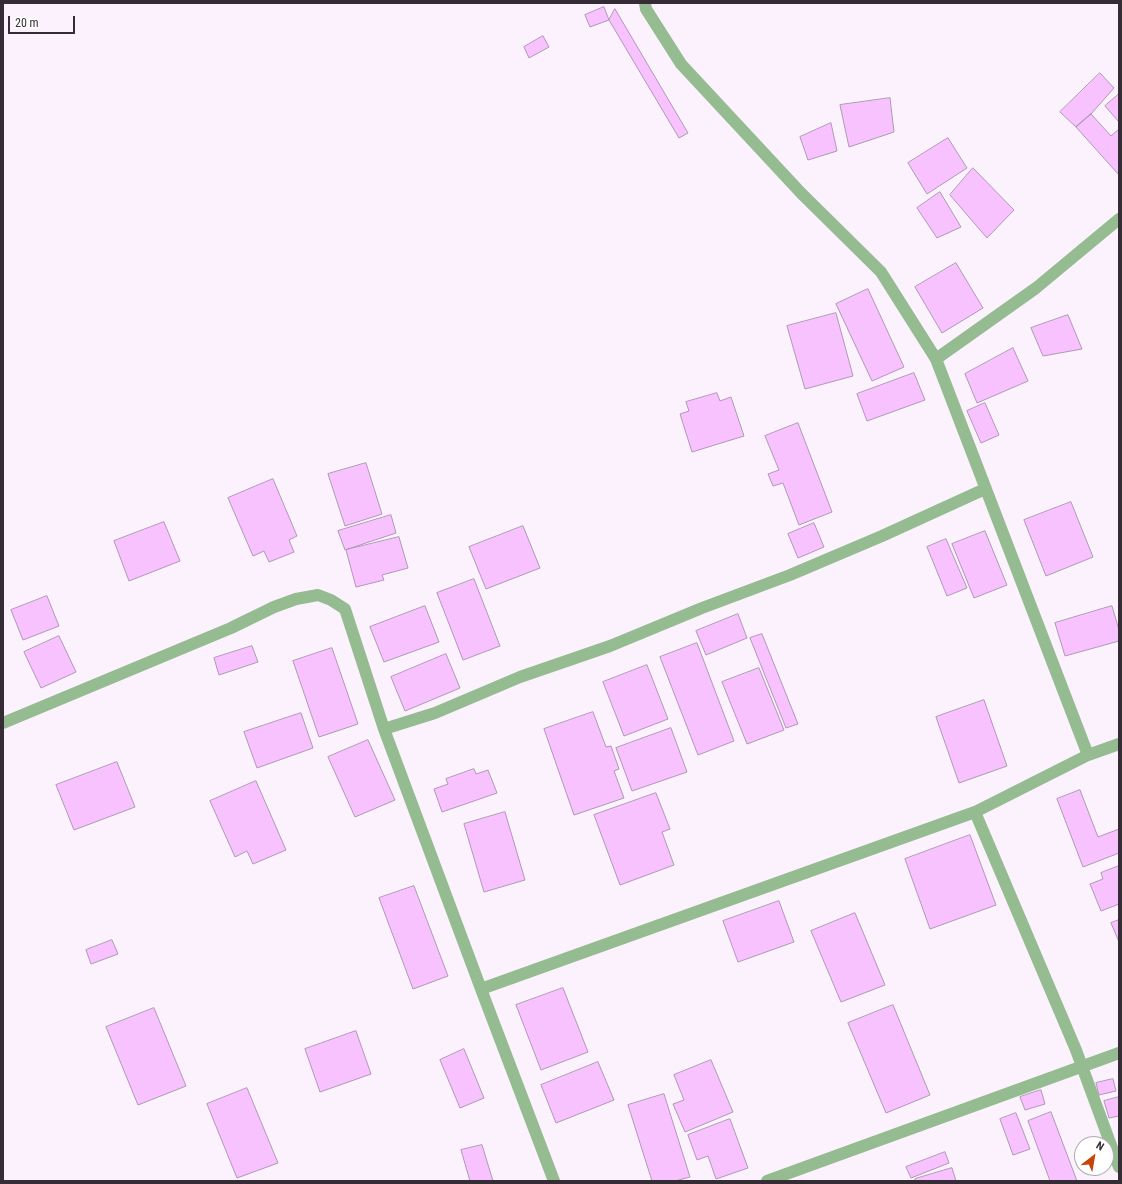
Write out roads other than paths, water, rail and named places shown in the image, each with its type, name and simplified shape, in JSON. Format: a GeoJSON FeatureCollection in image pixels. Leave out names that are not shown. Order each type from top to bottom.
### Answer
{"type":"FeatureCollection","features":[{"type":"Feature","properties":{"kind":"street"},"geometry":{"type":"LineString","coordinates":[[645,3],[646,9],[681,64],[801,193],[881,272],[936,359],[1088,755]]}},
{"type":"Feature","properties":{"kind":"street"},"geometry":{"type":"LineString","coordinates":[[936,359],[1036,288],[1119,219]]}},
{"type":"Feature","properties":{"kind":"street"},"geometry":{"type":"LineString","coordinates":[[384,729],[435,713],[520,677],[610,646],[702,608],[790,575],[882,536],[985,489]]}},
{"type":"Feature","properties":{"kind":"street"},"geometry":{"type":"LineString","coordinates":[[3,723],[231,628],[274,607],[296,599],[318,595],[331,600],[345,609],[384,729],[554,1181]]}},
{"type":"Feature","properties":{"kind":"street"},"geometry":{"type":"LineString","coordinates":[[481,989],[975,812],[1088,755],[1119,744]]}},
{"type":"Feature","properties":{"kind":"street"},"geometry":{"type":"LineString","coordinates":[[975,812],[1082,1066],[1119,1167]]}},
{"type":"Feature","properties":{"kind":"street"},"geometry":{"type":"LineString","coordinates":[[767,1181],[1119,1053]]}}]}
